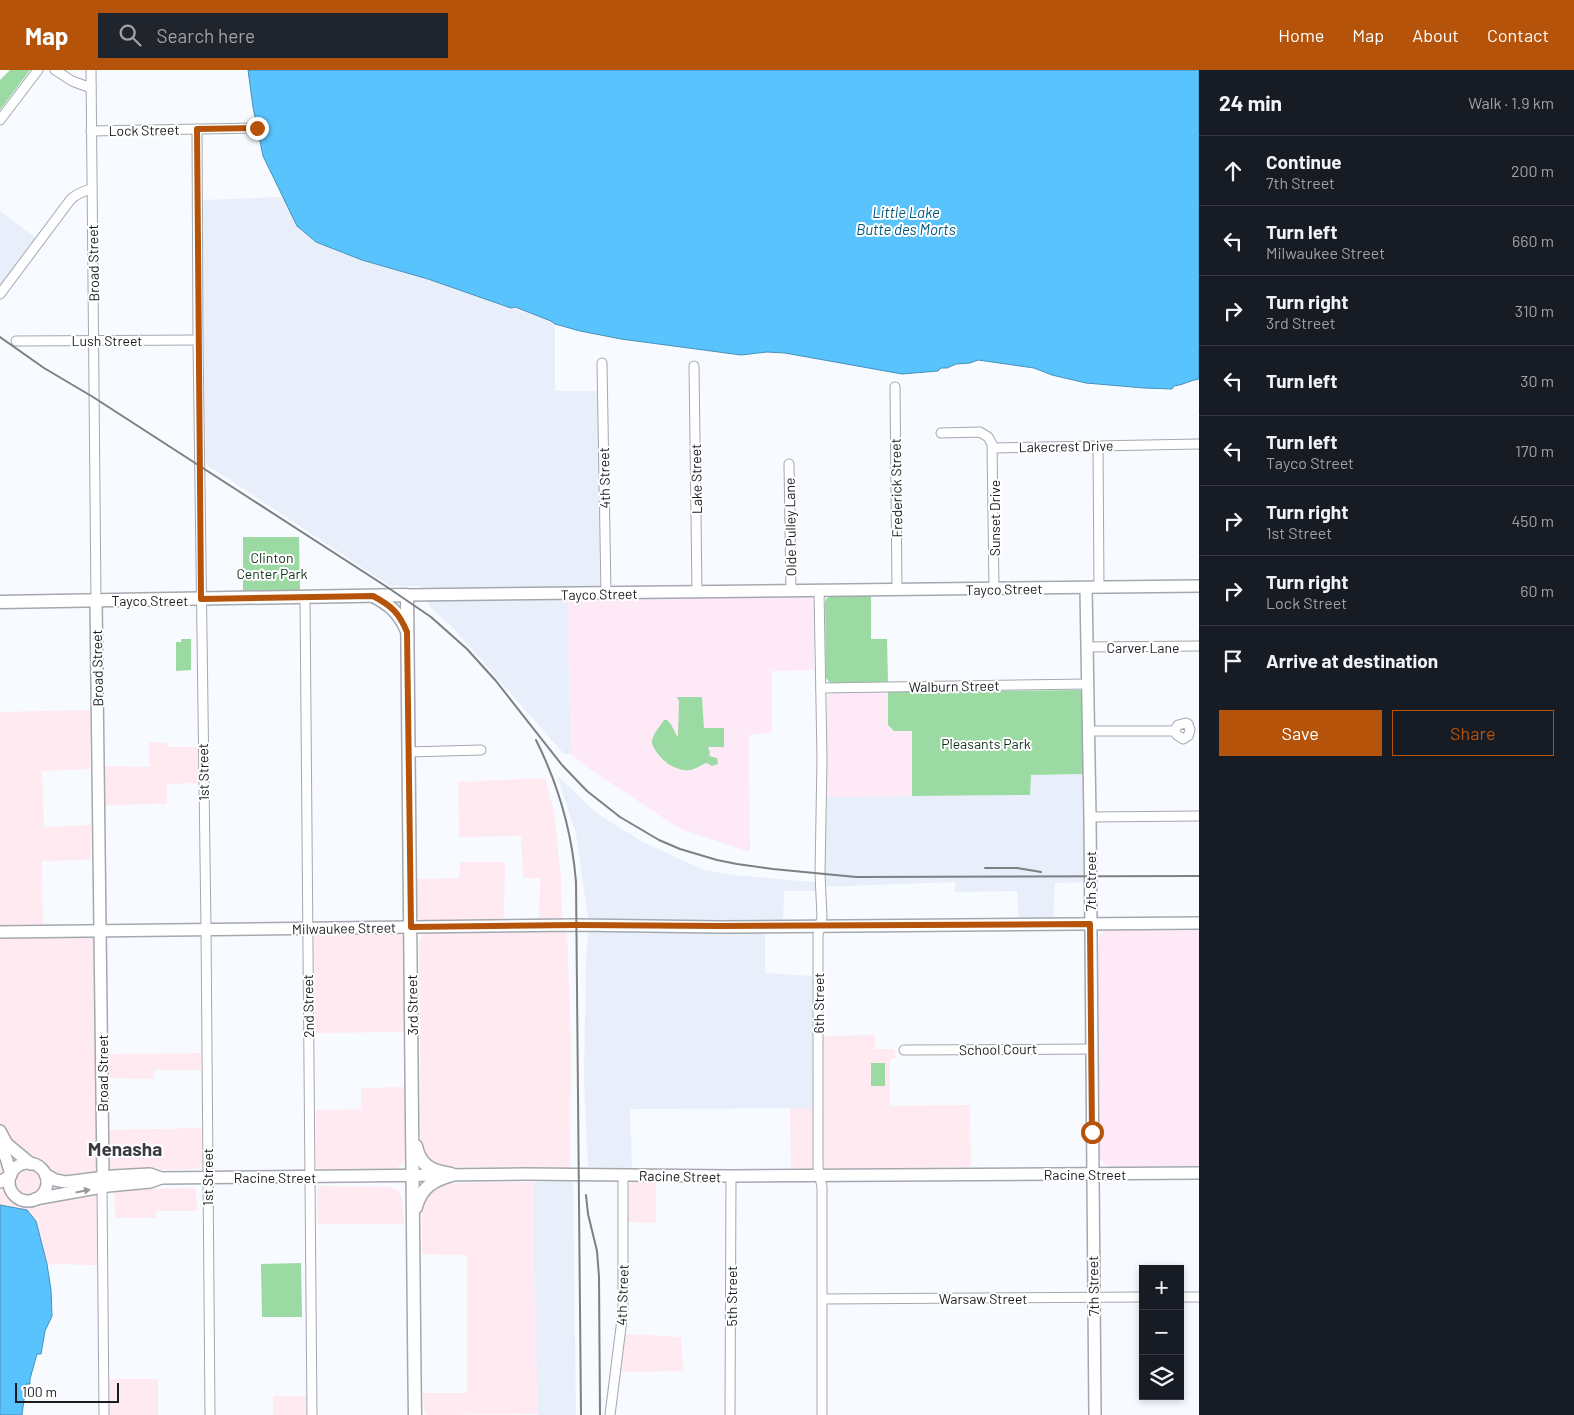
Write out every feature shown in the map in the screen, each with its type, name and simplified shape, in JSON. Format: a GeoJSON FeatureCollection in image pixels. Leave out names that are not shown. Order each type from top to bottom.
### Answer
{"type":"FeatureCollection","features":[{"type":"Feature","properties":{"kind":"main road"},"geometry":{"type":"LineString","coordinates":[[373,596],[397,613],[407,632]]}},
{"type":"Feature","properties":{"kind":"main road","name":"Tayco Street"},"geometry":{"type":"LineString","coordinates":[[0,602],[407,596]]}},
{"type":"Feature","properties":{"kind":"main road","name":"3rd Street"},"geometry":{"type":"LineString","coordinates":[[407,596],[415,1415]]}},
{"type":"Feature","properties":{"kind":"main road"},"geometry":{"type":"LineString","coordinates":[[413,1131],[418,1155],[425,1165],[438,1172],[452,1175]]}},
{"type":"Feature","properties":{"kind":"main road"},"geometry":{"type":"LineString","coordinates":[[412,1224],[418,1200],[424,1190],[432,1182],[452,1175]]}},
{"type":"Feature","properties":{"kind":"street"},"geometry":{"type":"LineString","coordinates":[[0,120],[38,70]]}},
{"type":"Feature","properties":{"kind":"street"},"geometry":{"type":"LineString","coordinates":[[55,70],[72,81],[91,88]]}},
{"type":"Feature","properties":{"kind":"street","name":"Broad Street"},"geometry":{"type":"LineString","coordinates":[[91,70],[104,1415]]}},
{"type":"Feature","properties":{"kind":"street","name":"Lock Street"},"geometry":{"type":"LineString","coordinates":[[92,131],[257,128]]}},
{"type":"Feature","properties":{"kind":"street","name":"1st Street"},"geometry":{"type":"LineString","coordinates":[[197,129],[210,1415]]}},
{"type":"Feature","properties":{"kind":"street"},"geometry":{"type":"LineString","coordinates":[[0,294],[71,199],[82,191],[92,189]]}},
{"type":"Feature","properties":{"kind":"street","name":"Lush Street"},"geometry":{"type":"LineString","coordinates":[[16,341],[198,340]]}},
{"type":"Feature","properties":{"kind":"street","name":"4th Street"},"geometry":{"type":"LineString","coordinates":[[602,363],[606,594]]}},
{"type":"Feature","properties":{"kind":"street","name":"Lake Street"},"geometry":{"type":"LineString","coordinates":[[694,366],[697,592]]}},
{"type":"Feature","properties":{"kind":"street","name":"Frederick Street"},"geometry":{"type":"LineString","coordinates":[[895,387],[897,589]]}},
{"type":"Feature","properties":{"kind":"street"},"geometry":{"type":"LineString","coordinates":[[941,433],[980,432],[988,437],[993,448]]}},
{"type":"Feature","properties":{"kind":"street","name":"Lakecrest Drive"},"geometry":{"type":"LineString","coordinates":[[993,448],[1199,444]]}},
{"type":"Feature","properties":{"kind":"street"},"geometry":{"type":"LineString","coordinates":[[1098,446],[1099,587]]}},
{"type":"Feature","properties":{"kind":"street","name":"Sunset Drive"},"geometry":{"type":"LineString","coordinates":[[993,448],[994,589]]}},
{"type":"Feature","properties":{"kind":"street","name":"Olde Pulley Lane"},"geometry":{"type":"LineString","coordinates":[[789,464],[791,591]]}},
{"type":"Feature","properties":{"kind":"street","name":"Tayco Street"},"geometry":{"type":"LineString","coordinates":[[407,596],[1199,586]]}},
{"type":"Feature","properties":{"kind":"street","name":"7th Street"},"geometry":{"type":"LineString","coordinates":[[1086,588],[1090,816],[1095,1415]]}},
{"type":"Feature","properties":{"kind":"street","name":"6th Street"},"geometry":{"type":"LineString","coordinates":[[819,591],[821,688],[820,874],[822,917],[818,935],[817,978],[818,1167],[822,1187],[822,1415]]}},
{"type":"Feature","properties":{"kind":"street","name":"2nd Street"},"geometry":{"type":"LineString","coordinates":[[305,598],[312,1415]]}},
{"type":"Feature","properties":{"kind":"street","name":"Carver Lane"},"geometry":{"type":"LineString","coordinates":[[1087,647],[1199,646]]}},
{"type":"Feature","properties":{"kind":"street","name":"Walburn Street"},"geometry":{"type":"LineString","coordinates":[[821,688],[1088,684]]}},
{"type":"Feature","properties":{"kind":"street"},"geometry":{"type":"LineString","coordinates":[[1089,731],[1174,731]]}},
{"type":"Feature","properties":{"kind":"street"},"geometry":{"type":"LineString","coordinates":[[408,752],[481,750]]}},
{"type":"Feature","properties":{"kind":"street"},"geometry":{"type":"LineString","coordinates":[[1090,816],[1199,816]]}},
{"type":"Feature","properties":{"kind":"street","name":"Milwaukee Street"},"geometry":{"type":"LineString","coordinates":[[0,932],[206,928],[577,925],[820,926],[1199,923]]}},
{"type":"Feature","properties":{"kind":"street","name":"School Court"},"geometry":{"type":"LineString","coordinates":[[904,1050],[1092,1049]]}},
{"type":"Feature","properties":{"kind":"street"},"geometry":{"type":"LineString","coordinates":[[0,1131],[7,1144],[31,1164],[36,1165],[45,1174],[47,1180],[44,1192],[29,1201],[0,1189]]}},
{"type":"Feature","properties":{"kind":"street"},"geometry":{"type":"LineString","coordinates":[[0,1141],[8,1160],[11,1175],[10,1187],[13,1193]]}},
{"type":"Feature","properties":{"kind":"street"},"geometry":{"type":"LineString","coordinates":[[0,1182],[11,1175],[19,1166],[31,1164]]}},
{"type":"Feature","properties":{"kind":"street","name":"Racine Street"},"geometry":{"type":"LineString","coordinates":[[45,1174],[55,1180],[66,1182],[150,1182],[161,1178],[207,1177],[1199,1173]]}},
{"type":"Feature","properties":{"kind":"street","name":"4th Street"},"geometry":{"type":"LineString","coordinates":[[610,1415],[623,1312],[623,1175]]}},
{"type":"Feature","properties":{"kind":"street","name":"5th Street"},"geometry":{"type":"LineString","coordinates":[[730,1415],[731,1176]]}},
{"type":"Feature","properties":{"kind":"street","name":"Racine Street"},"geometry":{"type":"LineString","coordinates":[[35,1199],[102,1182]]}},
{"type":"Feature","properties":{"kind":"street","name":"Warsaw Street"},"geometry":{"type":"LineString","coordinates":[[823,1299],[1139,1297]]}},
{"type":"Feature","properties":{"kind":"street"},"geometry":{"type":"LineString","coordinates":[[1184,1297],[1199,1297]]}},
{"type":"Feature","properties":{"kind":"shaded area"},"geometry":{"type":"Polygon","coordinates":[[[282,197],[301,231],[316,242],[362,260],[428,279],[551,321],[555,324],[555,391],[598,391],[602,585],[597,588],[567,587],[571,754],[564,754],[452,627],[430,607],[422,586],[390,586],[206,464],[201,200],[282,197]]]}},
{"type":"Feature","properties":{"kind":"shaded area"},"geometry":{"type":"Polygon","coordinates":[[[0,211],[37,239],[0,288],[0,211]]]}},
{"type":"Feature","properties":{"kind":"shaded area"},"geometry":{"type":"Polygon","coordinates":[[[810,597],[814,602],[814,670],[772,671],[772,733],[749,735],[750,852],[680,829],[585,766],[571,754],[567,600],[810,597]]]}},
{"type":"Feature","properties":{"kind":"shaded area"},"geometry":{"type":"Polygon","coordinates":[[[888,691],[888,725],[894,731],[912,731],[912,796],[826,797],[827,696],[832,692],[888,691]]]}},
{"type":"Feature","properties":{"kind":"shaded area"},"geometry":{"type":"Polygon","coordinates":[[[90,710],[90,769],[42,771],[44,827],[91,825],[91,860],[42,861],[43,937],[92,937],[95,939],[97,1265],[47,1264],[36,1220],[27,1210],[0,1205],[0,712],[90,710]]]}},
{"type":"Feature","properties":{"kind":"shaded area"},"geometry":{"type":"Polygon","coordinates":[[[149,742],[167,743],[168,747],[198,747],[198,783],[167,784],[167,804],[105,805],[105,766],[149,767],[149,742]]]}},
{"type":"Feature","properties":{"kind":"shaded area"},"geometry":{"type":"Polygon","coordinates":[[[1083,774],[1085,882],[1055,883],[1053,924],[1019,925],[1017,891],[954,892],[956,882],[817,887],[816,891],[784,891],[783,926],[765,926],[765,973],[812,976],[813,1108],[630,1109],[632,1169],[588,1167],[584,1079],[586,958],[589,925],[576,834],[557,775],[596,813],[643,842],[704,870],[733,875],[825,883],[825,797],[1030,795],[1030,775],[1083,774]]]}},
{"type":"Feature","properties":{"kind":"shaded area"},"geometry":{"type":"Polygon","coordinates":[[[545,778],[554,812],[561,878],[562,925],[539,925],[540,878],[523,878],[521,836],[459,837],[458,782],[545,778]]]}},
{"type":"Feature","properties":{"kind":"shaded area"},"geometry":{"type":"Polygon","coordinates":[[[460,862],[505,862],[504,920],[422,920],[417,917],[417,879],[459,878],[460,862]]]}},
{"type":"Feature","properties":{"kind":"shaded area"},"geometry":{"type":"Polygon","coordinates":[[[1199,929],[1199,1166],[1110,1167],[1101,1160],[1099,1153],[1096,944],[1101,933],[1106,930],[1199,929]]]}},
{"type":"Feature","properties":{"kind":"shaded area"},"geometry":{"type":"Polygon","coordinates":[[[399,932],[405,938],[405,1032],[315,1033],[315,934],[399,932]]]}},
{"type":"Feature","properties":{"kind":"shaded area"},"geometry":{"type":"Polygon","coordinates":[[[427,932],[567,932],[571,1042],[570,1168],[434,1166],[421,1152],[419,943],[421,937],[427,932]]]}},
{"type":"Feature","properties":{"kind":"shaded area"},"geometry":{"type":"Polygon","coordinates":[[[875,1035],[875,1049],[893,1049],[897,1057],[890,1060],[890,1106],[970,1105],[971,1167],[791,1169],[790,1108],[824,1108],[823,1036],[875,1035]]]}},
{"type":"Feature","properties":{"kind":"shaded area"},"geometry":{"type":"Polygon","coordinates":[[[201,1053],[201,1070],[154,1070],[154,1079],[109,1078],[109,1054],[201,1053]]]}},
{"type":"Feature","properties":{"kind":"shaded area"},"geometry":{"type":"Polygon","coordinates":[[[405,1087],[406,1156],[403,1163],[397,1168],[392,1169],[320,1169],[317,1167],[316,1110],[361,1109],[361,1088],[405,1087]]]}},
{"type":"Feature","properties":{"kind":"shaded area"},"geometry":{"type":"Polygon","coordinates":[[[201,1128],[202,1164],[199,1169],[113,1171],[108,1166],[110,1162],[109,1130],[201,1128]]]}},
{"type":"Feature","properties":{"kind":"shaded area"},"geometry":{"type":"Polygon","coordinates":[[[573,1181],[576,1415],[538,1415],[534,1182],[573,1181]]]}},
{"type":"Feature","properties":{"kind":"shaded area"},"geometry":{"type":"Polygon","coordinates":[[[534,1182],[538,1414],[428,1415],[425,1413],[423,1393],[467,1393],[467,1255],[422,1254],[422,1204],[435,1187],[449,1183],[534,1182]]]}},
{"type":"Feature","properties":{"kind":"shaded area"},"geometry":{"type":"Polygon","coordinates":[[[632,1182],[656,1182],[656,1223],[628,1222],[626,1188],[632,1182]]]}},
{"type":"Feature","properties":{"kind":"shaded area"},"geometry":{"type":"Polygon","coordinates":[[[322,1186],[390,1187],[400,1193],[404,1224],[318,1224],[317,1189],[322,1186]]]}},
{"type":"Feature","properties":{"kind":"shaded area"},"geometry":{"type":"Polygon","coordinates":[[[194,1188],[196,1191],[197,1211],[156,1211],[156,1218],[115,1218],[114,1189],[194,1188]]]}},
{"type":"Feature","properties":{"kind":"shaded area"},"geometry":{"type":"Polygon","coordinates":[[[625,1334],[681,1337],[683,1371],[620,1372],[625,1334]]]}},
{"type":"Feature","properties":{"kind":"shaded area"},"geometry":{"type":"Polygon","coordinates":[[[109,1379],[158,1379],[158,1415],[109,1415],[109,1379]]]}},
{"type":"Feature","properties":{"kind":"shaded area"},"geometry":{"type":"Polygon","coordinates":[[[273,1396],[306,1396],[307,1415],[273,1415],[273,1396]]]}},
{"type":"Feature","properties":{"kind":"green space"},"geometry":{"type":"Polygon","coordinates":[[[10,70],[30,70],[0,110],[0,80],[10,70]]]}},
{"type":"Feature","properties":{"kind":"green space","name":"Clinton Center Park"},"geometry":{"type":"Polygon","coordinates":[[[243,537],[299,537],[300,589],[298,591],[243,592],[243,537]]]}},
{"type":"Feature","properties":{"kind":"green space"},"geometry":{"type":"Polygon","coordinates":[[[831,596],[871,596],[871,639],[887,639],[888,682],[830,683],[826,678],[825,602],[831,596]]]}},
{"type":"Feature","properties":{"kind":"green space"},"geometry":{"type":"Polygon","coordinates":[[[181,639],[191,639],[191,670],[176,671],[176,642],[181,642],[181,639]]]}},
{"type":"Feature","properties":{"kind":"green space","name":"Pleasants Park"},"geometry":{"type":"Polygon","coordinates":[[[1080,690],[1083,694],[1083,774],[1031,775],[1030,795],[912,796],[912,731],[894,731],[888,725],[888,692],[1080,690]]]}},
{"type":"Feature","properties":{"kind":"green space"},"geometry":{"type":"Polygon","coordinates":[[[677,697],[702,697],[704,728],[724,728],[724,747],[708,747],[709,756],[717,758],[718,764],[712,766],[707,763],[692,770],[682,770],[667,763],[656,751],[652,741],[664,720],[669,722],[678,736],[679,701],[677,697]]]}},
{"type":"Feature","properties":{"kind":"green space"},"geometry":{"type":"Polygon","coordinates":[[[871,1063],[885,1063],[885,1086],[871,1086],[871,1063]]]}},
{"type":"Feature","properties":{"kind":"green space"},"geometry":{"type":"Polygon","coordinates":[[[301,1263],[302,1317],[262,1317],[261,1264],[301,1263]]]}},
{"type":"Feature","properties":{"kind":"water","name":"Little Lake Butte des Morts"},"geometry":{"type":"Polygon","coordinates":[[[248,70],[1199,70],[1199,379],[1174,386],[1172,389],[1144,388],[1086,383],[1052,375],[1034,368],[978,360],[941,368],[938,371],[902,374],[785,353],[767,352],[741,355],[621,339],[555,324],[515,307],[511,308],[428,279],[362,260],[316,242],[297,226],[263,156],[248,70]]]}},
{"type":"Feature","properties":{"kind":"water"},"geometry":{"type":"Polygon","coordinates":[[[0,1205],[27,1210],[36,1221],[47,1264],[51,1290],[52,1316],[45,1331],[41,1354],[37,1354],[30,1384],[26,1384],[22,1415],[0,1415],[0,1205]]]}},
{"type":"Feature","properties":{"kind":"railway"},"geometry":{"type":"LineString","coordinates":[[0,337],[44,368],[93,397],[431,617],[467,649],[496,681],[562,765],[587,791],[620,817],[659,840],[680,849],[737,864],[856,877],[1199,876]]}},
{"type":"Feature","properties":{"kind":"railway"},"geometry":{"type":"LineString","coordinates":[[536,740],[551,774],[563,809],[571,845],[576,882],[581,1415]]}},
{"type":"Feature","properties":{"kind":"railway"},"geometry":{"type":"LineString","coordinates":[[985,868],[1017,868],[1041,872]]}},
{"type":"Feature","properties":{"kind":"railway"},"geometry":{"type":"LineString","coordinates":[[586,1195],[588,1214],[597,1251],[599,1277],[600,1415]]}},
{"type":"Feature","properties":{"kind":"district","name":"Menasha"},"geometry":{"type":"Point","coordinates":[125,1148]}},
{"type":"Feature","properties":{"kind":"route"},"geometry":{"type":"LineString","coordinates":[[257,128],[197,129],[201,599],[373,596],[391,607],[402,620],[407,632],[411,927],[1090,924],[1092,1132]]}}]}
